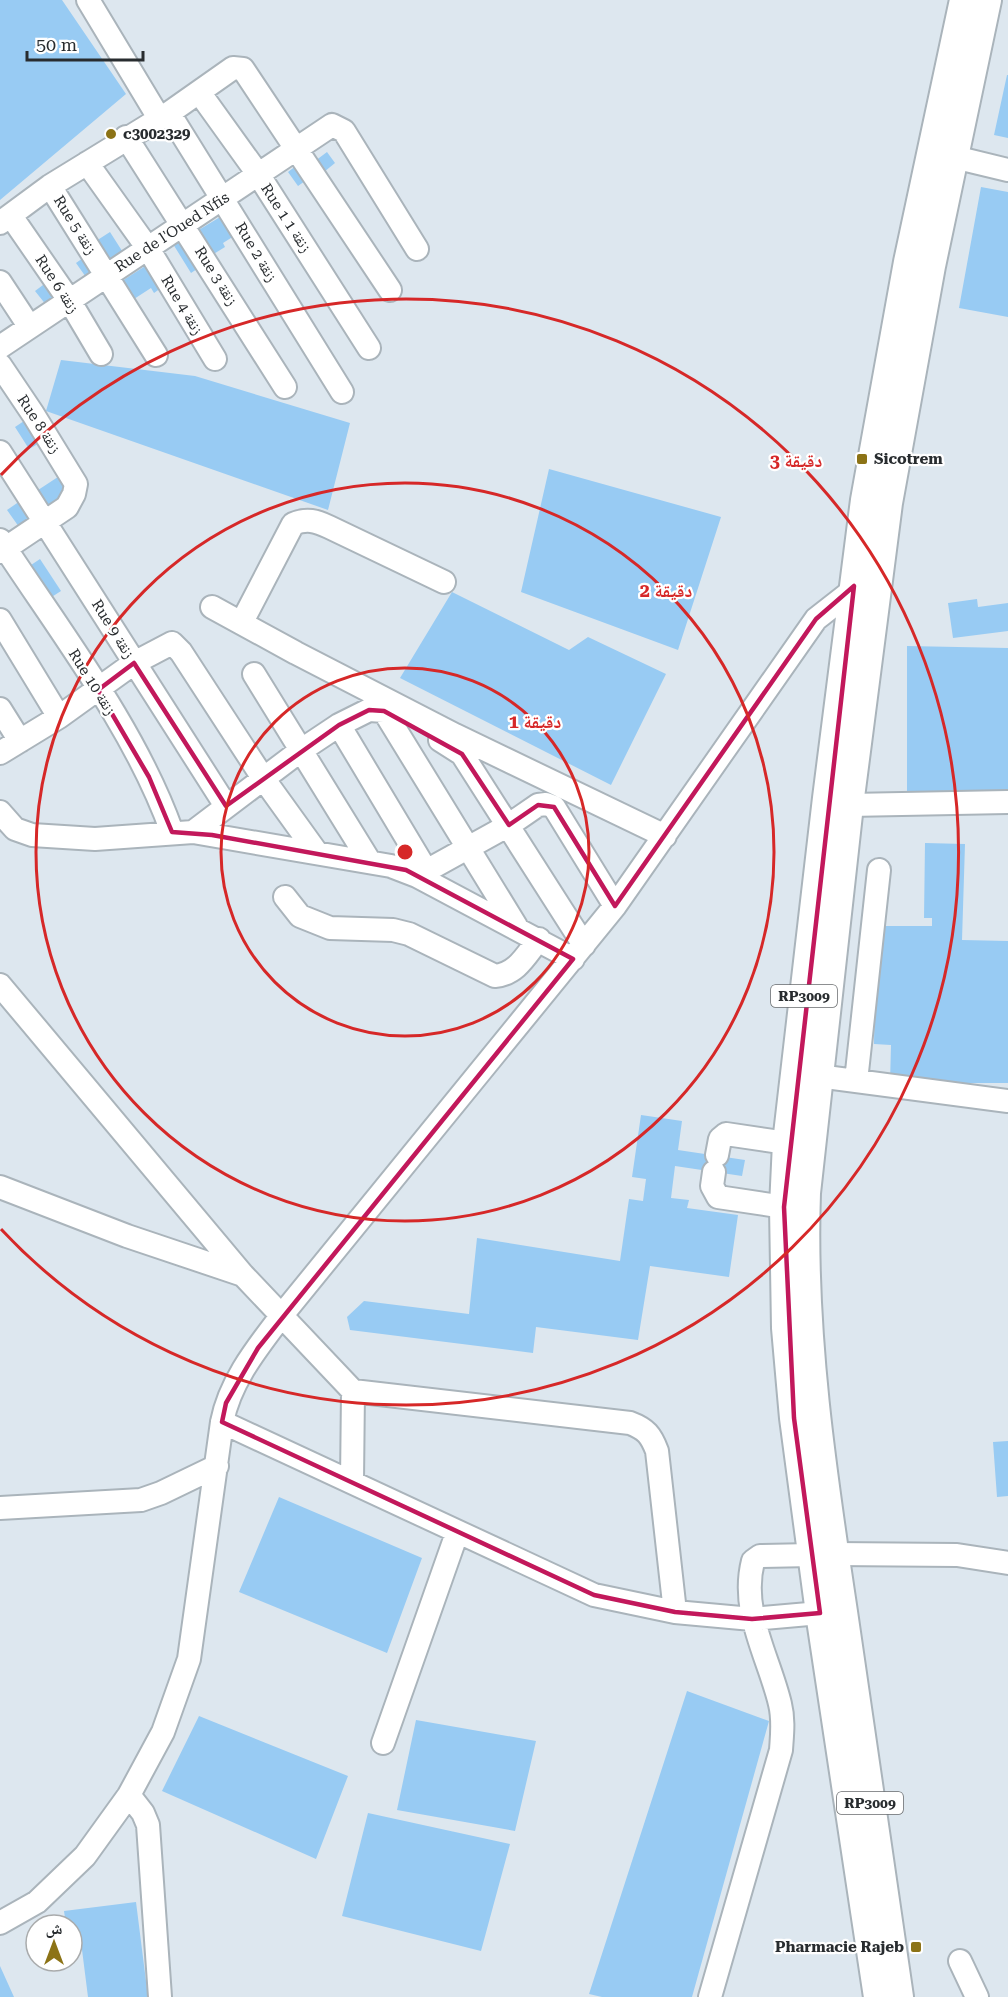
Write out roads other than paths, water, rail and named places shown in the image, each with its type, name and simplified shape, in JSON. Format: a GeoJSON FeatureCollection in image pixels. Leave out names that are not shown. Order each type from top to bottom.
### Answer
{"type":"FeatureCollection","features":[{"type":"Feature","properties":{"kind":"main road","name":"RP3009"},"geometry":{"type":"LineString","coordinates":[[878,1997],[819,1613],[823,1555],[807,1325],[804,1243],[809,1145],[849,805],[866,580],[865,500],[908,262],[964,0]]}},
{"type":"Feature","properties":{"kind":"main road","name":"RP3009"},"geometry":{"type":"LineString","coordinates":[[898,1997],[823,1555],[794,1418],[786,1328],[784,1207],[787,1143],[866,580],[892,481],[931,266],[987,0]]}},
{"type":"Feature","properties":{"kind":"street","name":"Rue 2 زنقة"},"geometry":{"type":"LineString","coordinates":[[88,0],[164,115],[223,198],[342,392]]}},
{"type":"Feature","properties":{"kind":"street"},"geometry":{"type":"LineString","coordinates":[[5,219],[50,186],[164,115],[233,68],[243,69],[390,290]]}},
{"type":"Feature","properties":{"kind":"street","name":"Rue 1 زنقة 1"},"geometry":{"type":"LineString","coordinates":[[199,92],[258,174],[369,348]]}},
{"type":"Feature","properties":{"kind":"street","name":"Rue de l'Oued Nfis"},"geometry":{"type":"LineString","coordinates":[[0,347],[106,275],[149,250],[332,125],[345,131],[417,249]]}},
{"type":"Feature","properties":{"kind":"street","name":"Rue 3 زنقة"},"geometry":{"type":"LineString","coordinates":[[126,137],[285,387]]}},
{"type":"Feature","properties":{"kind":"street"},"geometry":{"type":"LineString","coordinates":[[954,157],[1008,170]]}},
{"type":"Feature","properties":{"kind":"street","name":"Rue 4 زنقة"},"geometry":{"type":"LineString","coordinates":[[87,163],[149,250],[215,359]]}},
{"type":"Feature","properties":{"kind":"street","name":"Rue 5 زنقة"},"geometry":{"type":"LineString","coordinates":[[50,186],[156,355]]}},
{"type":"Feature","properties":{"kind":"street","name":"Rue 6 زنقة"},"geometry":{"type":"LineString","coordinates":[[5,219],[69,300],[101,354]]}},
{"type":"Feature","properties":{"kind":"street"},"geometry":{"type":"LineString","coordinates":[[0,282],[29,327]]}},
{"type":"Feature","properties":{"kind":"street","name":"Rue 8 زنقة"},"geometry":{"type":"LineString","coordinates":[[0,365],[76,484],[71,502],[46,521]]}},
{"type":"Feature","properties":{"kind":"street","name":"Rue 9 زنقة"},"geometry":{"type":"LineString","coordinates":[[0,452],[226,806]]}},
{"type":"Feature","properties":{"kind":"street"},"geometry":{"type":"LineString","coordinates":[[242,622],[293,524],[300,521],[311,520],[329,527],[444,582]]}},
{"type":"Feature","properties":{"kind":"street"},"geometry":{"type":"LineString","coordinates":[[2,547],[46,521]]}},
{"type":"Feature","properties":{"kind":"street","name":"Rue 10 زنقة"},"geometry":{"type":"LineString","coordinates":[[2,547],[98,690],[183,832]]}},
{"type":"Feature","properties":{"kind":"street"},"geometry":{"type":"LineString","coordinates":[[0,1923],[37,1902],[85,1856],[129,1795],[163,1732],[189,1659],[222,1422],[226,1403],[241,1372],[282,1315],[615,906],[816,619],[866,580]]}},
{"type":"Feature","properties":{"kind":"street"},"geometry":{"type":"LineString","coordinates":[[212,607],[445,730],[665,836]]}},
{"type":"Feature","properties":{"kind":"street"},"geometry":{"type":"LineString","coordinates":[[0,620],[59,717]]}},
{"type":"Feature","properties":{"kind":"street"},"geometry":{"type":"LineString","coordinates":[[0,753],[59,717],[134,663],[167,644],[176,645],[263,778],[317,853]]}},
{"type":"Feature","properties":{"kind":"street"},"geometry":{"type":"LineString","coordinates":[[254,674],[370,862]]}},
{"type":"Feature","properties":{"kind":"street"},"geometry":{"type":"LineString","coordinates":[[0,709],[20,741]]}},
{"type":"Feature","properties":{"kind":"street"},"geometry":{"type":"LineString","coordinates":[[183,832],[226,806],[300,751],[339,726],[369,710],[384,711],[453,746],[462,754],[509,825],[579,952]]}},
{"type":"Feature","properties":{"kind":"street"},"geometry":{"type":"LineString","coordinates":[[384,711],[517,927]]}},
{"type":"Feature","properties":{"kind":"street"},"geometry":{"type":"LineString","coordinates":[[339,726],[422,874]]}},
{"type":"Feature","properties":{"kind":"street"},"geometry":{"type":"LineString","coordinates":[[849,805],[1008,802]]}},
{"type":"Feature","properties":{"kind":"street"},"geometry":{"type":"LineString","coordinates":[[422,874],[538,806],[546,804],[554,807],[615,906]]}},
{"type":"Feature","properties":{"kind":"street"},"geometry":{"type":"LineString","coordinates":[[0,812],[15,829],[32,835],[52,838],[95,839],[183,832],[370,862],[422,874],[539,939],[579,952]]}},
{"type":"Feature","properties":{"kind":"street"},"geometry":{"type":"LineString","coordinates":[[856,1081],[879,870]]}},
{"type":"Feature","properties":{"kind":"street"},"geometry":{"type":"LineString","coordinates":[[285,897],[300,916],[330,928],[393,930],[408,934],[495,976],[507,975],[514,971],[539,939]]}},
{"type":"Feature","properties":{"kind":"street"},"geometry":{"type":"LineString","coordinates":[[0,985],[243,1275],[353,1391],[630,1423],[642,1427],[651,1436],[657,1451],[675,1612]]}},
{"type":"Feature","properties":{"kind":"street"},"geometry":{"type":"LineString","coordinates":[[818,1076],[1008,1101]]}},
{"type":"Feature","properties":{"kind":"street"},"geometry":{"type":"LineString","coordinates":[[784,1207],[718,1197],[712,1186],[720,1138],[726,1134],[787,1143]]}},
{"type":"Feature","properties":{"kind":"street"},"geometry":{"type":"LineString","coordinates":[[0,1187],[127,1236],[243,1275]]}},
{"type":"Feature","properties":{"kind":"street"},"geometry":{"type":"LineString","coordinates":[[352,1481],[353,1391]]}},
{"type":"Feature","properties":{"kind":"street"},"geometry":{"type":"LineString","coordinates":[[222,1422],[594,1595],[675,1612],[752,1619],[819,1613]]}},
{"type":"Feature","properties":{"kind":"street"},"geometry":{"type":"LineString","coordinates":[[0,1508],[141,1500],[217,1466]]}},
{"type":"Feature","properties":{"kind":"street"},"geometry":{"type":"LineString","coordinates":[[383,1743],[457,1533]]}},
{"type":"Feature","properties":{"kind":"street"},"geometry":{"type":"LineString","coordinates":[[710,1997],[781,1750],[783,1724],[781,1705],[752,1619],[753,1561],[760,1556],[957,1555],[1008,1563]]}},
{"type":"Feature","properties":{"kind":"street"},"geometry":{"type":"LineString","coordinates":[[129,1795],[144,1813],[148,1825],[160,1997]]}},
{"type":"Feature","properties":{"kind":"street"},"geometry":{"type":"LineString","coordinates":[[960,1961],[977,1997]]}},
{"type":"Feature","properties":{"kind":"place","name":"c3002329"},"geometry":{"type":"Point","coordinates":[111,134]}},
{"type":"Feature","properties":{"kind":"place","name":"Sicotrem"},"geometry":{"type":"Point","coordinates":[862,459]}},
{"type":"Feature","properties":{"kind":"place","name":"Pharmacie Rajeb"},"geometry":{"type":"Point","coordinates":[916,1947]}}]}
